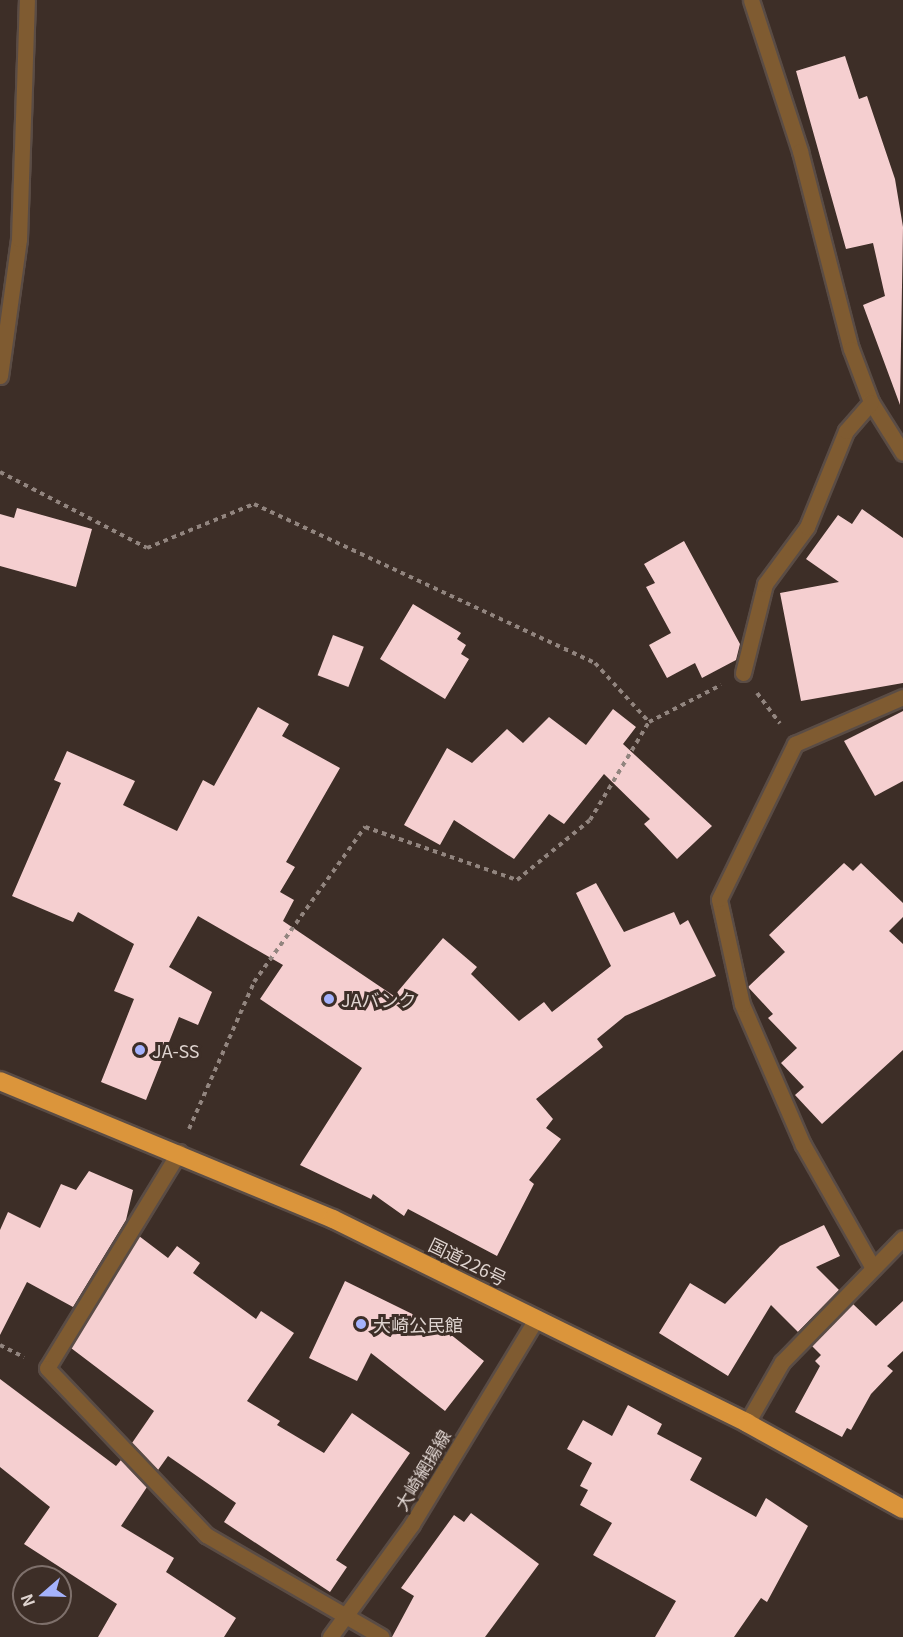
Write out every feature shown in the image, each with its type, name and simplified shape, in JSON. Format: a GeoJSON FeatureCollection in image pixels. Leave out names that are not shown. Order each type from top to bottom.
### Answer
{"type":"FeatureCollection","features":[{"type":"Feature","properties":{"kind":"highway","name":"国道226号"},"geometry":{"type":"LineString","coordinates":[[0,1081],[179,1152],[537,1318],[747,1423],[903,1509]]}},
{"type":"Feature","properties":{"kind":"street"},"geometry":{"type":"LineString","coordinates":[[0,376],[19,239],[27,0]]}},
{"type":"Feature","properties":{"kind":"street"},"geometry":{"type":"LineString","coordinates":[[752,0],[800,151],[851,349],[871,402],[903,453]]}},
{"type":"Feature","properties":{"kind":"street"},"geometry":{"type":"LineString","coordinates":[[743,673],[765,584],[807,527],[846,431],[871,402]]}},
{"type":"Feature","properties":{"kind":"street"},"geometry":{"type":"LineString","coordinates":[[873,1268],[803,1145],[742,1004],[719,898],[795,744],[903,697]]}},
{"type":"Feature","properties":{"kind":"street"},"geometry":{"type":"LineString","coordinates":[[179,1152],[47,1368],[206,1535],[345,1613],[382,1637]]}},
{"type":"Feature","properties":{"kind":"street"},"geometry":{"type":"LineString","coordinates":[[747,1423],[782,1362],[903,1238]]}},
{"type":"Feature","properties":{"kind":"street","name":"大崎網揚線"},"geometry":{"type":"LineString","coordinates":[[330,1637],[345,1613],[412,1524],[537,1318]]}},
{"type":"Feature","properties":{"kind":"path"},"geometry":{"type":"LineString","coordinates":[[0,472],[147,548],[254,504],[595,663],[649,722]]}},
{"type":"Feature","properties":{"kind":"path"},"geometry":{"type":"LineString","coordinates":[[179,1152],[254,982],[365,827],[517,879],[590,820],[649,722],[743,673],[795,744]]}},
{"type":"Feature","properties":{"kind":"building"},"geometry":{"type":"Polygon","coordinates":[[[845,56],[859,99],[867,96],[895,179],[903,227],[900,405],[863,305],[885,296],[873,243],[846,249],[796,71],[845,56]]]}},
{"type":"Feature","properties":{"kind":"building"},"geometry":{"type":"Polygon","coordinates":[[[17,508],[92,529],[76,587],[0,566],[0,514],[14,518],[17,508]]]}},
{"type":"Feature","properties":{"kind":"building"},"geometry":{"type":"Polygon","coordinates":[[[862,509],[903,538],[903,683],[801,701],[780,593],[839,582],[806,559],[838,515],[852,524],[862,509]]]}},
{"type":"Feature","properties":{"kind":"building"},"geometry":{"type":"Polygon","coordinates":[[[684,541],[740,644],[736,660],[702,678],[695,663],[667,678],[649,645],[671,633],[646,587],[655,583],[644,564],[684,541]]]}},
{"type":"Feature","properties":{"kind":"building"},"geometry":{"type":"Polygon","coordinates":[[[413,604],[461,633],[457,639],[466,645],[461,654],[469,659],[445,699],[380,659],[413,604]]]}},
{"type":"Feature","properties":{"kind":"building"},"geometry":{"type":"Polygon","coordinates":[[[333,635],[364,647],[348,687],[318,675],[333,635]]]}},
{"type":"Feature","properties":{"kind":"building"},"geometry":{"type":"Polygon","coordinates":[[[258,707],[289,724],[282,736],[340,768],[286,862],[295,867],[280,892],[294,900],[283,921],[394,996],[443,938],[477,967],[471,974],[519,1021],[544,1002],[552,1012],[611,966],[576,893],[596,883],[624,932],[674,912],[680,925],[688,920],[716,976],[625,1016],[597,1039],[603,1047],[536,1099],[553,1119],[546,1128],[561,1139],[529,1180],[534,1184],[497,1256],[408,1209],[404,1216],[373,1194],[371,1199],[300,1165],[362,1068],[260,999],[283,965],[198,916],[169,967],[212,992],[198,1025],[179,1017],[146,1100],[101,1082],[134,999],[114,991],[134,944],[78,912],[73,922],[12,896],[61,783],[54,780],[67,751],[135,781],[123,805],[177,831],[203,780],[214,786],[258,707]]]}},
{"type":"Feature","properties":{"kind":"building"},"geometry":{"type":"Polygon","coordinates":[[[613,709],[636,727],[623,744],[712,826],[677,859],[644,824],[650,819],[604,774],[564,824],[549,814],[514,859],[454,820],[440,845],[404,825],[447,748],[472,763],[507,729],[523,743],[549,717],[586,745],[613,709]]]}},
{"type":"Feature","properties":{"kind":"building"},"geometry":{"type":"Polygon","coordinates":[[[903,711],[903,781],[875,796],[844,741],[903,711]]]}},
{"type":"Feature","properties":{"kind":"building"},"geometry":{"type":"Polygon","coordinates":[[[844,863],[853,871],[861,863],[903,903],[903,917],[889,931],[903,944],[903,1050],[822,1124],[795,1095],[804,1087],[781,1063],[797,1048],[768,1018],[773,1014],[748,987],[785,952],[769,935],[844,863]]]}},
{"type":"Feature","properties":{"kind":"building"},"geometry":{"type":"Polygon","coordinates":[[[89,1171],[133,1190],[126,1220],[73,1307],[27,1282],[0,1335],[0,1230],[8,1212],[40,1228],[61,1184],[76,1190],[89,1171]]]}},
{"type":"Feature","properties":{"kind":"building"},"geometry":{"type":"Polygon","coordinates":[[[824,1225],[840,1256],[816,1267],[839,1290],[798,1332],[771,1305],[728,1376],[659,1333],[690,1283],[725,1304],[780,1246],[824,1225]]]}},
{"type":"Feature","properties":{"kind":"building"},"geometry":{"type":"Polygon","coordinates":[[[139,1236],[168,1258],[177,1246],[200,1263],[193,1273],[256,1319],[261,1311],[294,1333],[247,1401],[280,1421],[277,1425],[324,1453],[352,1413],[410,1453],[336,1560],[347,1567],[330,1592],[224,1522],[236,1503],[168,1456],[158,1470],[132,1443],[154,1411],[71,1348],[139,1236]]]}},
{"type":"Feature","properties":{"kind":"building"},"geometry":{"type":"Polygon","coordinates":[[[345,1281],[445,1330],[484,1361],[445,1411],[371,1353],[357,1381],[309,1358],[345,1281]]]}},
{"type":"Feature","properties":{"kind":"building"},"geometry":{"type":"Polygon","coordinates":[[[903,1301],[903,1351],[887,1366],[893,1371],[871,1394],[851,1430],[847,1428],[842,1437],[795,1412],[820,1366],[815,1361],[821,1355],[812,1346],[853,1304],[876,1326],[903,1301]]]}},
{"type":"Feature","properties":{"kind":"building"},"geometry":{"type":"Polygon","coordinates":[[[0,1379],[116,1466],[121,1460],[147,1487],[121,1526],[174,1558],[166,1572],[236,1618],[224,1637],[98,1637],[117,1604],[72,1575],[72,1565],[57,1565],[24,1544],[50,1507],[0,1467],[0,1379]]]}},
{"type":"Feature","properties":{"kind":"building"},"geometry":{"type":"Polygon","coordinates":[[[628,1405],[662,1424],[657,1434],[702,1458],[690,1480],[756,1517],[766,1498],[808,1526],[767,1602],[761,1598],[734,1637],[655,1637],[676,1601],[593,1555],[612,1523],[580,1505],[588,1490],[580,1486],[592,1463],[567,1449],[583,1420],[612,1436],[628,1405]]]}},
{"type":"Feature","properties":{"kind":"building"},"geometry":{"type":"Polygon","coordinates":[[[471,1513],[539,1564],[485,1637],[392,1637],[414,1596],[401,1588],[454,1515],[464,1522],[471,1513]]]}},
{"type":"Feature","properties":{"kind":"place","name":"JAバンク"},"geometry":{"type":"Point","coordinates":[329,999]}},
{"type":"Feature","properties":{"kind":"place","name":"JA-SS"},"geometry":{"type":"Point","coordinates":[140,1050]}},
{"type":"Feature","properties":{"kind":"place","name":"大崎公民館"},"geometry":{"type":"Point","coordinates":[361,1324]}}]}
